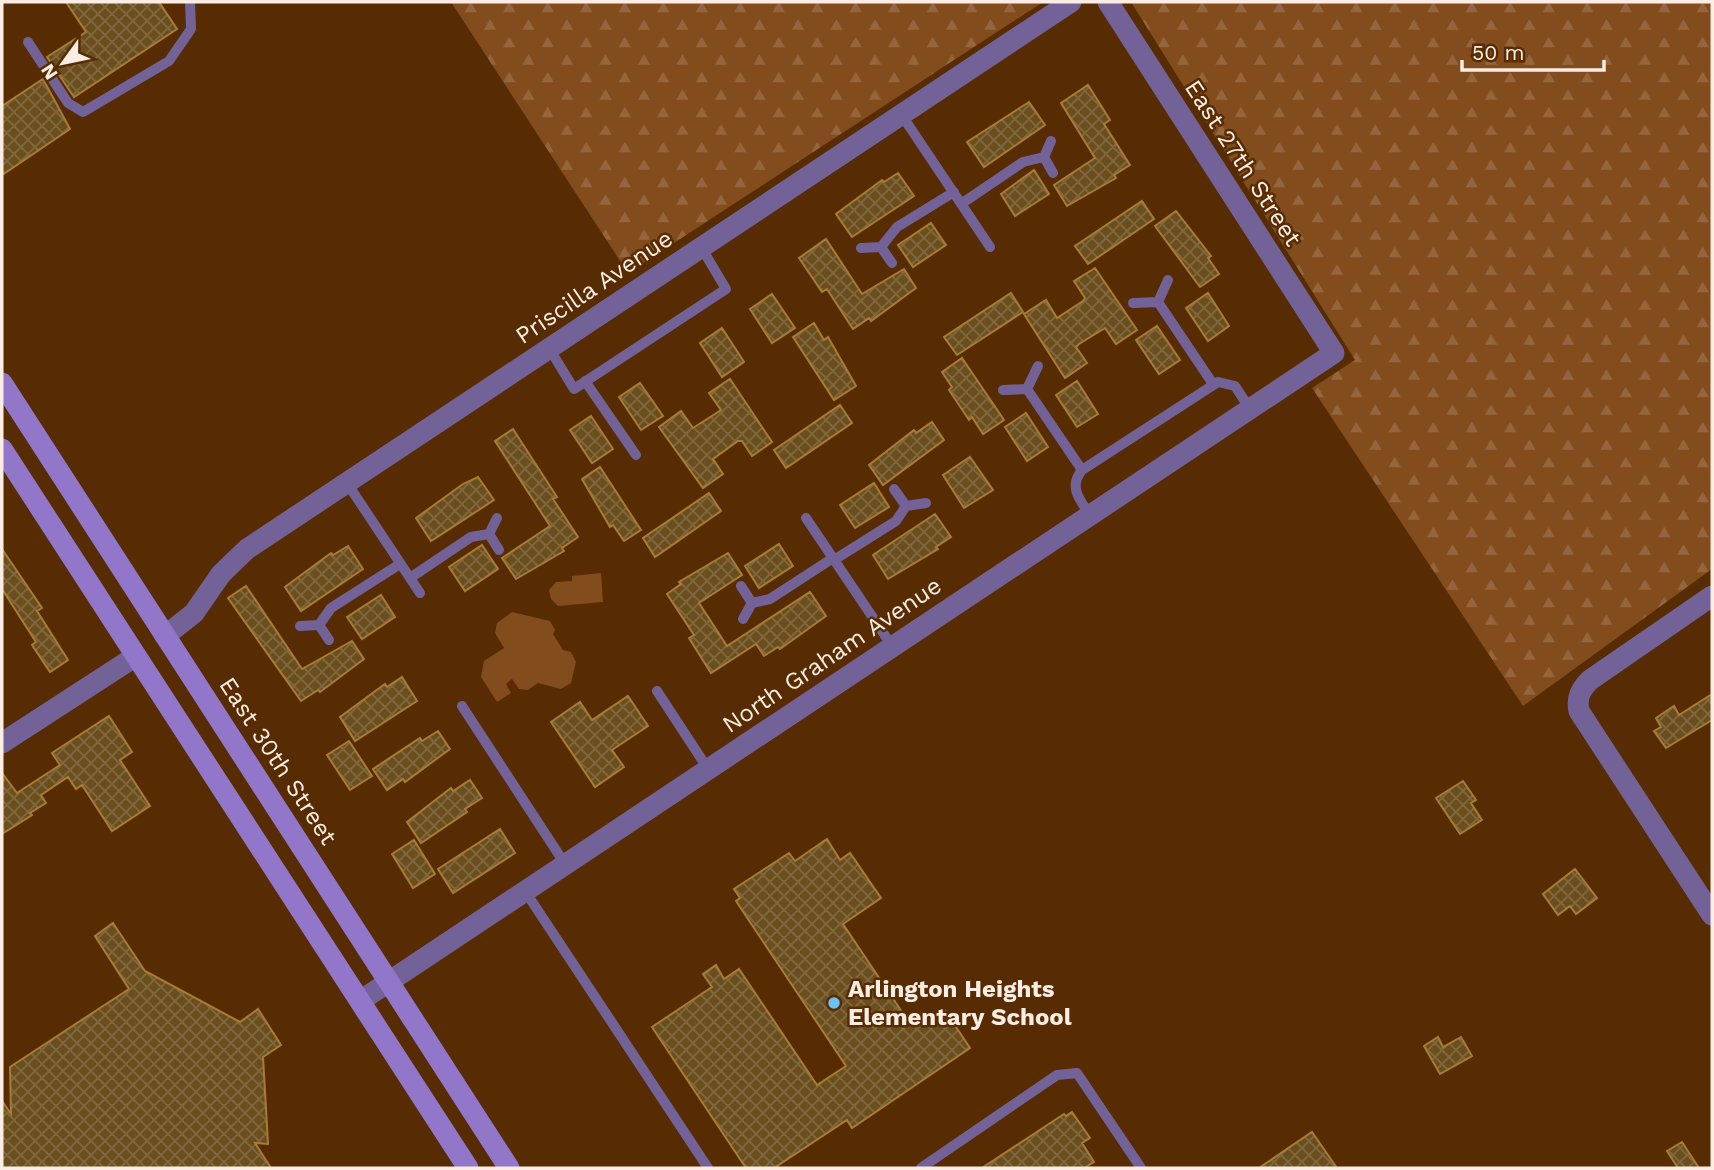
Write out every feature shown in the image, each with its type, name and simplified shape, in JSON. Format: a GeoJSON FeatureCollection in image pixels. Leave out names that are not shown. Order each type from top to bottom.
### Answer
{"type":"FeatureCollection","features":[{"type":"Feature","properties":{"kind":"main road","name":"East 30th Street"},"geometry":{"type":"LineString","coordinates":[[3,387],[509,1168]]}},
{"type":"Feature","properties":{"kind":"main road"},"geometry":{"type":"LineString","coordinates":[[2,449],[468,1168]]}},
{"type":"Feature","properties":{"kind":"street","name":"Priscilla Avenue"},"geometry":{"type":"LineString","coordinates":[[165,635],[200,607],[235,559],[1071,2]]}},
{"type":"Feature","properties":{"kind":"street","name":"East 27th Street"},"geometry":{"type":"LineString","coordinates":[[1108,2],[1335,352]]}},
{"type":"Feature","properties":{"kind":"street","name":"North Graham Avenue"},"geometry":{"type":"LineString","coordinates":[[360,1001],[1335,352]]}},
{"type":"Feature","properties":{"kind":"street"},"geometry":{"type":"LineString","coordinates":[[1712,596],[1590,680],[1578,697],[1579,711],[1712,915]]}},
{"type":"Feature","properties":{"kind":"street"},"geometry":{"type":"LineString","coordinates":[[2,743],[136,656]]}},
{"type":"Feature","properties":{"kind":"lane"},"geometry":{"type":"LineString","coordinates":[[27,42],[68,103],[83,112],[169,61],[191,29],[190,2]]}},
{"type":"Feature","properties":{"kind":"lane"},"geometry":{"type":"LineString","coordinates":[[901,114],[990,247]]}},
{"type":"Feature","properties":{"kind":"lane"},"geometry":{"type":"LineString","coordinates":[[1044,157],[1051,141]]}},
{"type":"Feature","properties":{"kind":"lane"},"geometry":{"type":"LineString","coordinates":[[961,204],[1023,162],[1044,157]]}},
{"type":"Feature","properties":{"kind":"lane"},"geometry":{"type":"LineString","coordinates":[[1044,157],[1053,173]]}},
{"type":"Feature","properties":{"kind":"lane"},"geometry":{"type":"LineString","coordinates":[[881,247],[886,237],[897,228],[954,192]]}},
{"type":"Feature","properties":{"kind":"lane"},"geometry":{"type":"LineString","coordinates":[[549,348],[574,389],[726,289],[701,247]]}},
{"type":"Feature","properties":{"kind":"lane"},"geometry":{"type":"LineString","coordinates":[[861,248],[881,247]]}},
{"type":"Feature","properties":{"kind":"lane"},"geometry":{"type":"LineString","coordinates":[[881,247],[892,263]]}},
{"type":"Feature","properties":{"kind":"lane"},"geometry":{"type":"LineString","coordinates":[[1158,302],[1168,280]]}},
{"type":"Feature","properties":{"kind":"lane"},"geometry":{"type":"LineString","coordinates":[[1133,303],[1158,302]]}},
{"type":"Feature","properties":{"kind":"lane"},"geometry":{"type":"LineString","coordinates":[[1158,302],[1213,384]]}},
{"type":"Feature","properties":{"kind":"lane"},"geometry":{"type":"LineString","coordinates":[[1027,389],[1038,366]]}},
{"type":"Feature","properties":{"kind":"lane"},"geometry":{"type":"LineString","coordinates":[[1090,515],[1075,489],[1076,478],[1082,470],[1213,384],[1223,381],[1231,383],[1250,409]]}},
{"type":"Feature","properties":{"kind":"lane"},"geometry":{"type":"LineString","coordinates":[[585,382],[636,456]]}},
{"type":"Feature","properties":{"kind":"lane"},"geometry":{"type":"LineString","coordinates":[[1027,389],[1082,470]]}},
{"type":"Feature","properties":{"kind":"lane"},"geometry":{"type":"LineString","coordinates":[[1003,390],[1027,389]]}},
{"type":"Feature","properties":{"kind":"lane"},"geometry":{"type":"LineString","coordinates":[[347,483],[420,593]]}},
{"type":"Feature","properties":{"kind":"lane"},"geometry":{"type":"LineString","coordinates":[[894,489],[906,506]]}},
{"type":"Feature","properties":{"kind":"lane"},"geometry":{"type":"LineString","coordinates":[[743,619],[752,603],[770,599],[895,521],[906,506],[926,503]]}},
{"type":"Feature","properties":{"kind":"lane"},"geometry":{"type":"LineString","coordinates":[[489,534],[497,518]]}},
{"type":"Feature","properties":{"kind":"lane"},"geometry":{"type":"LineString","coordinates":[[806,518],[892,646]]}},
{"type":"Feature","properties":{"kind":"lane"},"geometry":{"type":"LineString","coordinates":[[410,578],[471,537],[489,534]]}},
{"type":"Feature","properties":{"kind":"lane"},"geometry":{"type":"LineString","coordinates":[[489,534],[499,550]]}},
{"type":"Feature","properties":{"kind":"lane"},"geometry":{"type":"LineString","coordinates":[[319,625],[331,608],[400,564]]}},
{"type":"Feature","properties":{"kind":"lane"},"geometry":{"type":"LineString","coordinates":[[741,586],[752,603]]}},
{"type":"Feature","properties":{"kind":"lane"},"geometry":{"type":"LineString","coordinates":[[300,626],[319,625]]}},
{"type":"Feature","properties":{"kind":"lane"},"geometry":{"type":"LineString","coordinates":[[319,625],[329,640]]}},
{"type":"Feature","properties":{"kind":"lane"},"geometry":{"type":"LineString","coordinates":[[657,691],[708,769]]}},
{"type":"Feature","properties":{"kind":"lane"},"geometry":{"type":"LineString","coordinates":[[462,706],[565,864]]}},
{"type":"Feature","properties":{"kind":"lane"},"geometry":{"type":"LineString","coordinates":[[525,891],[708,1168]]}},
{"type":"Feature","properties":{"kind":"lane"},"geometry":{"type":"LineString","coordinates":[[921,1168],[1057,1075],[1077,1073],[1141,1168]]}},
{"type":"Feature","properties":{"kind":"green space"},"geometry":{"type":"Polygon","coordinates":[[[451,2],[1043,2],[628,273],[451,2]]]}},
{"type":"Feature","properties":{"kind":"green space"},"geometry":{"type":"Polygon","coordinates":[[[1131,2],[1712,2],[1712,569],[1523,706],[1312,388],[1355,360],[1131,2]]]}},
{"type":"Feature","properties":{"kind":"green space"},"geometry":{"type":"Polygon","coordinates":[[[601,573],[603,602],[558,606],[551,599],[549,590],[556,582],[572,581],[572,576],[601,573]]]}},
{"type":"Feature","properties":{"kind":"green space"},"geometry":{"type":"Polygon","coordinates":[[[512,612],[550,621],[555,630],[553,634],[563,650],[571,652],[576,662],[571,683],[561,689],[538,683],[528,690],[519,689],[512,679],[506,684],[511,693],[497,702],[481,677],[484,661],[504,648],[495,633],[497,623],[512,612]]]}},
{"type":"Feature","properties":{"kind":"building"},"geometry":{"type":"Polygon","coordinates":[[[66,2],[159,2],[177,29],[74,97],[47,57],[86,32],[66,2]]]}},
{"type":"Feature","properties":{"kind":"building"},"geometry":{"type":"Polygon","coordinates":[[[43,79],[70,129],[2,175],[2,106],[43,79]]]}},
{"type":"Feature","properties":{"kind":"building"},"geometry":{"type":"Polygon","coordinates":[[[1088,85],[1110,120],[1104,124],[1130,165],[1114,175],[1116,178],[1067,206],[1054,185],[1095,158],[1061,103],[1088,85]]]}},
{"type":"Feature","properties":{"kind":"building"},"geometry":{"type":"Polygon","coordinates":[[[1029,102],[1045,125],[984,167],[967,142],[1029,102]]]}},
{"type":"Feature","properties":{"kind":"building"},"geometry":{"type":"Polygon","coordinates":[[[1034,170],[1049,194],[1015,216],[1001,194],[1034,170]]]}},
{"type":"Feature","properties":{"kind":"building"},"geometry":{"type":"Polygon","coordinates":[[[898,173],[914,196],[852,237],[836,214],[882,180],[884,182],[898,173]]]}},
{"type":"Feature","properties":{"kind":"building"},"geometry":{"type":"Polygon","coordinates":[[[1142,201],[1154,219],[1088,264],[1075,246],[1142,201]]]}},
{"type":"Feature","properties":{"kind":"building"},"geometry":{"type":"Polygon","coordinates":[[[1176,211],[1211,256],[1208,258],[1219,274],[1200,287],[1155,226],[1176,211]]]}},
{"type":"Feature","properties":{"kind":"building"},"geometry":{"type":"Polygon","coordinates":[[[931,223],[946,245],[913,267],[898,245],[931,223]]]}},
{"type":"Feature","properties":{"kind":"building"},"geometry":{"type":"Polygon","coordinates":[[[826,239],[862,294],[904,269],[916,288],[871,321],[869,318],[853,329],[827,289],[822,292],[799,258],[826,239]]]}},
{"type":"Feature","properties":{"kind":"building"},"geometry":{"type":"Polygon","coordinates":[[[1095,268],[1137,330],[1116,344],[1105,328],[1079,344],[1076,347],[1087,363],[1065,378],[1024,314],[1046,300],[1057,318],[1083,301],[1085,298],[1074,281],[1095,268]]]}},
{"type":"Feature","properties":{"kind":"building"},"geometry":{"type":"Polygon","coordinates":[[[1011,293],[1023,312],[957,355],[944,337],[1011,293]]]}},
{"type":"Feature","properties":{"kind":"building"},"geometry":{"type":"Polygon","coordinates":[[[1208,293],[1229,326],[1208,341],[1186,308],[1208,293]]]}},
{"type":"Feature","properties":{"kind":"building"},"geometry":{"type":"Polygon","coordinates":[[[772,294],[795,328],[772,343],[750,309],[772,294]]]}},
{"type":"Feature","properties":{"kind":"building"},"geometry":{"type":"Polygon","coordinates":[[[814,323],[824,340],[828,337],[856,386],[834,400],[793,337],[814,323]]]}},
{"type":"Feature","properties":{"kind":"building"},"geometry":{"type":"Polygon","coordinates":[[[1157,326],[1180,360],[1159,374],[1136,340],[1157,326]]]}},
{"type":"Feature","properties":{"kind":"building"},"geometry":{"type":"Polygon","coordinates":[[[722,328],[744,362],[722,377],[700,343],[722,328]]]}},
{"type":"Feature","properties":{"kind":"building"},"geometry":{"type":"Polygon","coordinates":[[[962,358],[1004,420],[983,434],[972,417],[969,420],[949,390],[952,387],[942,372],[962,358]]]}},
{"type":"Feature","properties":{"kind":"building"},"geometry":{"type":"Polygon","coordinates":[[[730,379],[772,442],[752,456],[742,441],[738,441],[713,459],[723,474],[703,488],[659,427],[681,411],[693,428],[721,410],[709,393],[730,379]]]}},
{"type":"Feature","properties":{"kind":"building"},"geometry":{"type":"Polygon","coordinates":[[[1077,381],[1098,414],[1077,427],[1056,395],[1077,381]]]}},
{"type":"Feature","properties":{"kind":"building"},"geometry":{"type":"Polygon","coordinates":[[[640,383],[663,416],[641,430],[619,397],[640,383]]]}},
{"type":"Feature","properties":{"kind":"building"},"geometry":{"type":"Polygon","coordinates":[[[840,405],[852,423],[786,468],[774,450],[840,405]]]}},
{"type":"Feature","properties":{"kind":"building"},"geometry":{"type":"Polygon","coordinates":[[[1026,413],[1048,447],[1027,461],[1005,427],[1026,413]]]}},
{"type":"Feature","properties":{"kind":"building"},"geometry":{"type":"Polygon","coordinates":[[[591,416],[613,449],[592,463],[570,430],[591,416]]]}},
{"type":"Feature","properties":{"kind":"building"},"geometry":{"type":"Polygon","coordinates":[[[932,422],[944,440],[883,485],[869,465],[914,430],[916,433],[932,422]]]}},
{"type":"Feature","properties":{"kind":"building"},"geometry":{"type":"Polygon","coordinates":[[[513,429],[557,497],[553,499],[578,537],[562,548],[564,551],[516,579],[502,558],[550,526],[495,441],[513,429]]]}},
{"type":"Feature","properties":{"kind":"building"},"geometry":{"type":"Polygon","coordinates":[[[970,457],[993,490],[964,508],[943,475],[970,457]]]}},
{"type":"Feature","properties":{"kind":"building"},"geometry":{"type":"Polygon","coordinates":[[[600,467],[641,530],[624,541],[613,525],[610,527],[582,479],[600,467]]]}},
{"type":"Feature","properties":{"kind":"building"},"geometry":{"type":"Polygon","coordinates":[[[478,477],[494,500],[431,541],[416,518],[463,484],[478,477]]]}},
{"type":"Feature","properties":{"kind":"building"},"geometry":{"type":"Polygon","coordinates":[[[874,483],[889,507],[855,528],[840,505],[874,483]]]}},
{"type":"Feature","properties":{"kind":"building"},"geometry":{"type":"Polygon","coordinates":[[[709,493],[721,511],[655,557],[643,538],[709,493]]]}},
{"type":"Feature","properties":{"kind":"building"},"geometry":{"type":"Polygon","coordinates":[[[935,514],[951,537],[936,547],[938,549],[888,579],[873,555],[935,514]]]}},
{"type":"Feature","properties":{"kind":"building"},"geometry":{"type":"Polygon","coordinates":[[[779,544],[793,566],[759,588],[745,566],[779,544]]]}},
{"type":"Feature","properties":{"kind":"building"},"geometry":{"type":"Polygon","coordinates":[[[482,545],[498,569],[465,591],[449,567],[482,545]]]}},
{"type":"Feature","properties":{"kind":"building"},"geometry":{"type":"Polygon","coordinates":[[[348,546],[363,569],[301,611],[285,587],[331,553],[333,555],[348,546]]]}},
{"type":"Feature","properties":{"kind":"building"},"geometry":{"type":"Polygon","coordinates":[[[2,549],[42,608],[37,611],[68,660],[50,672],[32,645],[36,642],[2,589],[2,549]]]}},
{"type":"Feature","properties":{"kind":"building"},"geometry":{"type":"Polygon","coordinates":[[[728,553],[742,575],[699,603],[727,646],[810,592],[826,616],[780,649],[778,647],[764,656],[756,644],[711,673],[689,638],[694,635],[667,594],[681,584],[679,582],[728,553]]]}},
{"type":"Feature","properties":{"kind":"building"},"geometry":{"type":"Polygon","coordinates":[[[246,586],[302,669],[352,641],[364,659],[320,692],[318,690],[301,701],[228,598],[246,586]]]}},
{"type":"Feature","properties":{"kind":"building"},"geometry":{"type":"Polygon","coordinates":[[[381,595],[395,617],[362,639],[347,617],[381,595]]]}},
{"type":"Feature","properties":{"kind":"building"},"geometry":{"type":"Polygon","coordinates":[[[402,677],[417,701],[355,741],[340,717],[385,684],[387,687],[402,677]]]}},
{"type":"Feature","properties":{"kind":"building"},"geometry":{"type":"Polygon","coordinates":[[[1712,694],[1712,720],[1666,748],[1654,731],[1661,727],[1656,718],[1674,706],[1679,715],[1712,694]]]}},
{"type":"Feature","properties":{"kind":"building"},"geometry":{"type":"Polygon","coordinates":[[[628,696],[648,726],[612,750],[624,767],[595,787],[551,722],[580,702],[592,720],[628,696]]]}},
{"type":"Feature","properties":{"kind":"building"},"geometry":{"type":"Polygon","coordinates":[[[109,716],[132,752],[120,760],[150,806],[112,831],[82,785],[76,789],[68,777],[41,795],[46,803],[2,834],[2,773],[17,793],[60,765],[52,753],[109,716]]]}},
{"type":"Feature","properties":{"kind":"building"},"geometry":{"type":"Polygon","coordinates":[[[438,731],[450,749],[405,782],[403,779],[387,790],[373,769],[420,738],[422,741],[438,731]]]}},
{"type":"Feature","properties":{"kind":"building"},"geometry":{"type":"Polygon","coordinates":[[[349,741],[372,776],[350,790],[327,755],[349,741]]]}},
{"type":"Feature","properties":{"kind":"building"},"geometry":{"type":"Polygon","coordinates":[[[470,780],[482,798],[465,809],[467,812],[421,843],[407,822],[451,788],[453,791],[470,780]]]}},
{"type":"Feature","properties":{"kind":"building"},"geometry":{"type":"Polygon","coordinates":[[[1463,781],[1476,800],[1471,803],[1482,820],[1460,834],[1436,798],[1463,781]]]}},
{"type":"Feature","properties":{"kind":"building"},"geometry":{"type":"Polygon","coordinates":[[[500,829],[515,853],[453,893],[438,869],[500,829]]]}},
{"type":"Feature","properties":{"kind":"building"},"geometry":{"type":"Polygon","coordinates":[[[827,839],[840,860],[850,853],[881,898],[843,924],[908,1021],[922,1012],[927,1020],[944,1009],[970,1048],[852,1128],[847,1120],[774,1168],[746,1168],[652,1027],[712,987],[703,974],[716,965],[724,979],[739,969],[817,1085],[846,1066],[736,901],[740,898],[734,889],[789,853],[795,861],[827,839]]]}},
{"type":"Feature","properties":{"kind":"building"},"geometry":{"type":"Polygon","coordinates":[[[414,840],[435,874],[413,888],[392,854],[414,840]]]}},
{"type":"Feature","properties":{"kind":"building"},"geometry":{"type":"Polygon","coordinates":[[[1575,869],[1597,898],[1576,914],[1570,906],[1558,915],[1543,894],[1575,869]]]}},
{"type":"Feature","properties":{"kind":"building"},"geometry":{"type":"Polygon","coordinates":[[[113,923],[145,971],[240,1022],[258,1009],[281,1045],[263,1057],[268,1144],[255,1143],[271,1168],[2,1168],[2,1101],[11,1114],[10,1067],[129,989],[95,936],[113,923]]]}},
{"type":"Feature","properties":{"kind":"building"},"geometry":{"type":"Polygon","coordinates":[[[1438,1037],[1443,1047],[1461,1037],[1472,1056],[1440,1074],[1424,1046],[1438,1037]]]}},
{"type":"Feature","properties":{"kind":"building"},"geometry":{"type":"Polygon","coordinates":[[[1072,1112],[1090,1138],[1082,1143],[1094,1162],[1084,1168],[982,1168],[1064,1114],[1066,1116],[1072,1112]]]}},
{"type":"Feature","properties":{"kind":"building"},"geometry":{"type":"Polygon","coordinates":[[[1312,1132],[1337,1168],[1259,1168],[1312,1132]]]}},
{"type":"Feature","properties":{"kind":"building"},"geometry":{"type":"Polygon","coordinates":[[[1682,1142],[1699,1168],[1678,1168],[1667,1151],[1682,1142]]]}},
{"type":"Feature","properties":{"kind":"place","name":"Arlington Heights Elementary School"},"geometry":{"type":"Point","coordinates":[834,1003]}}]}
